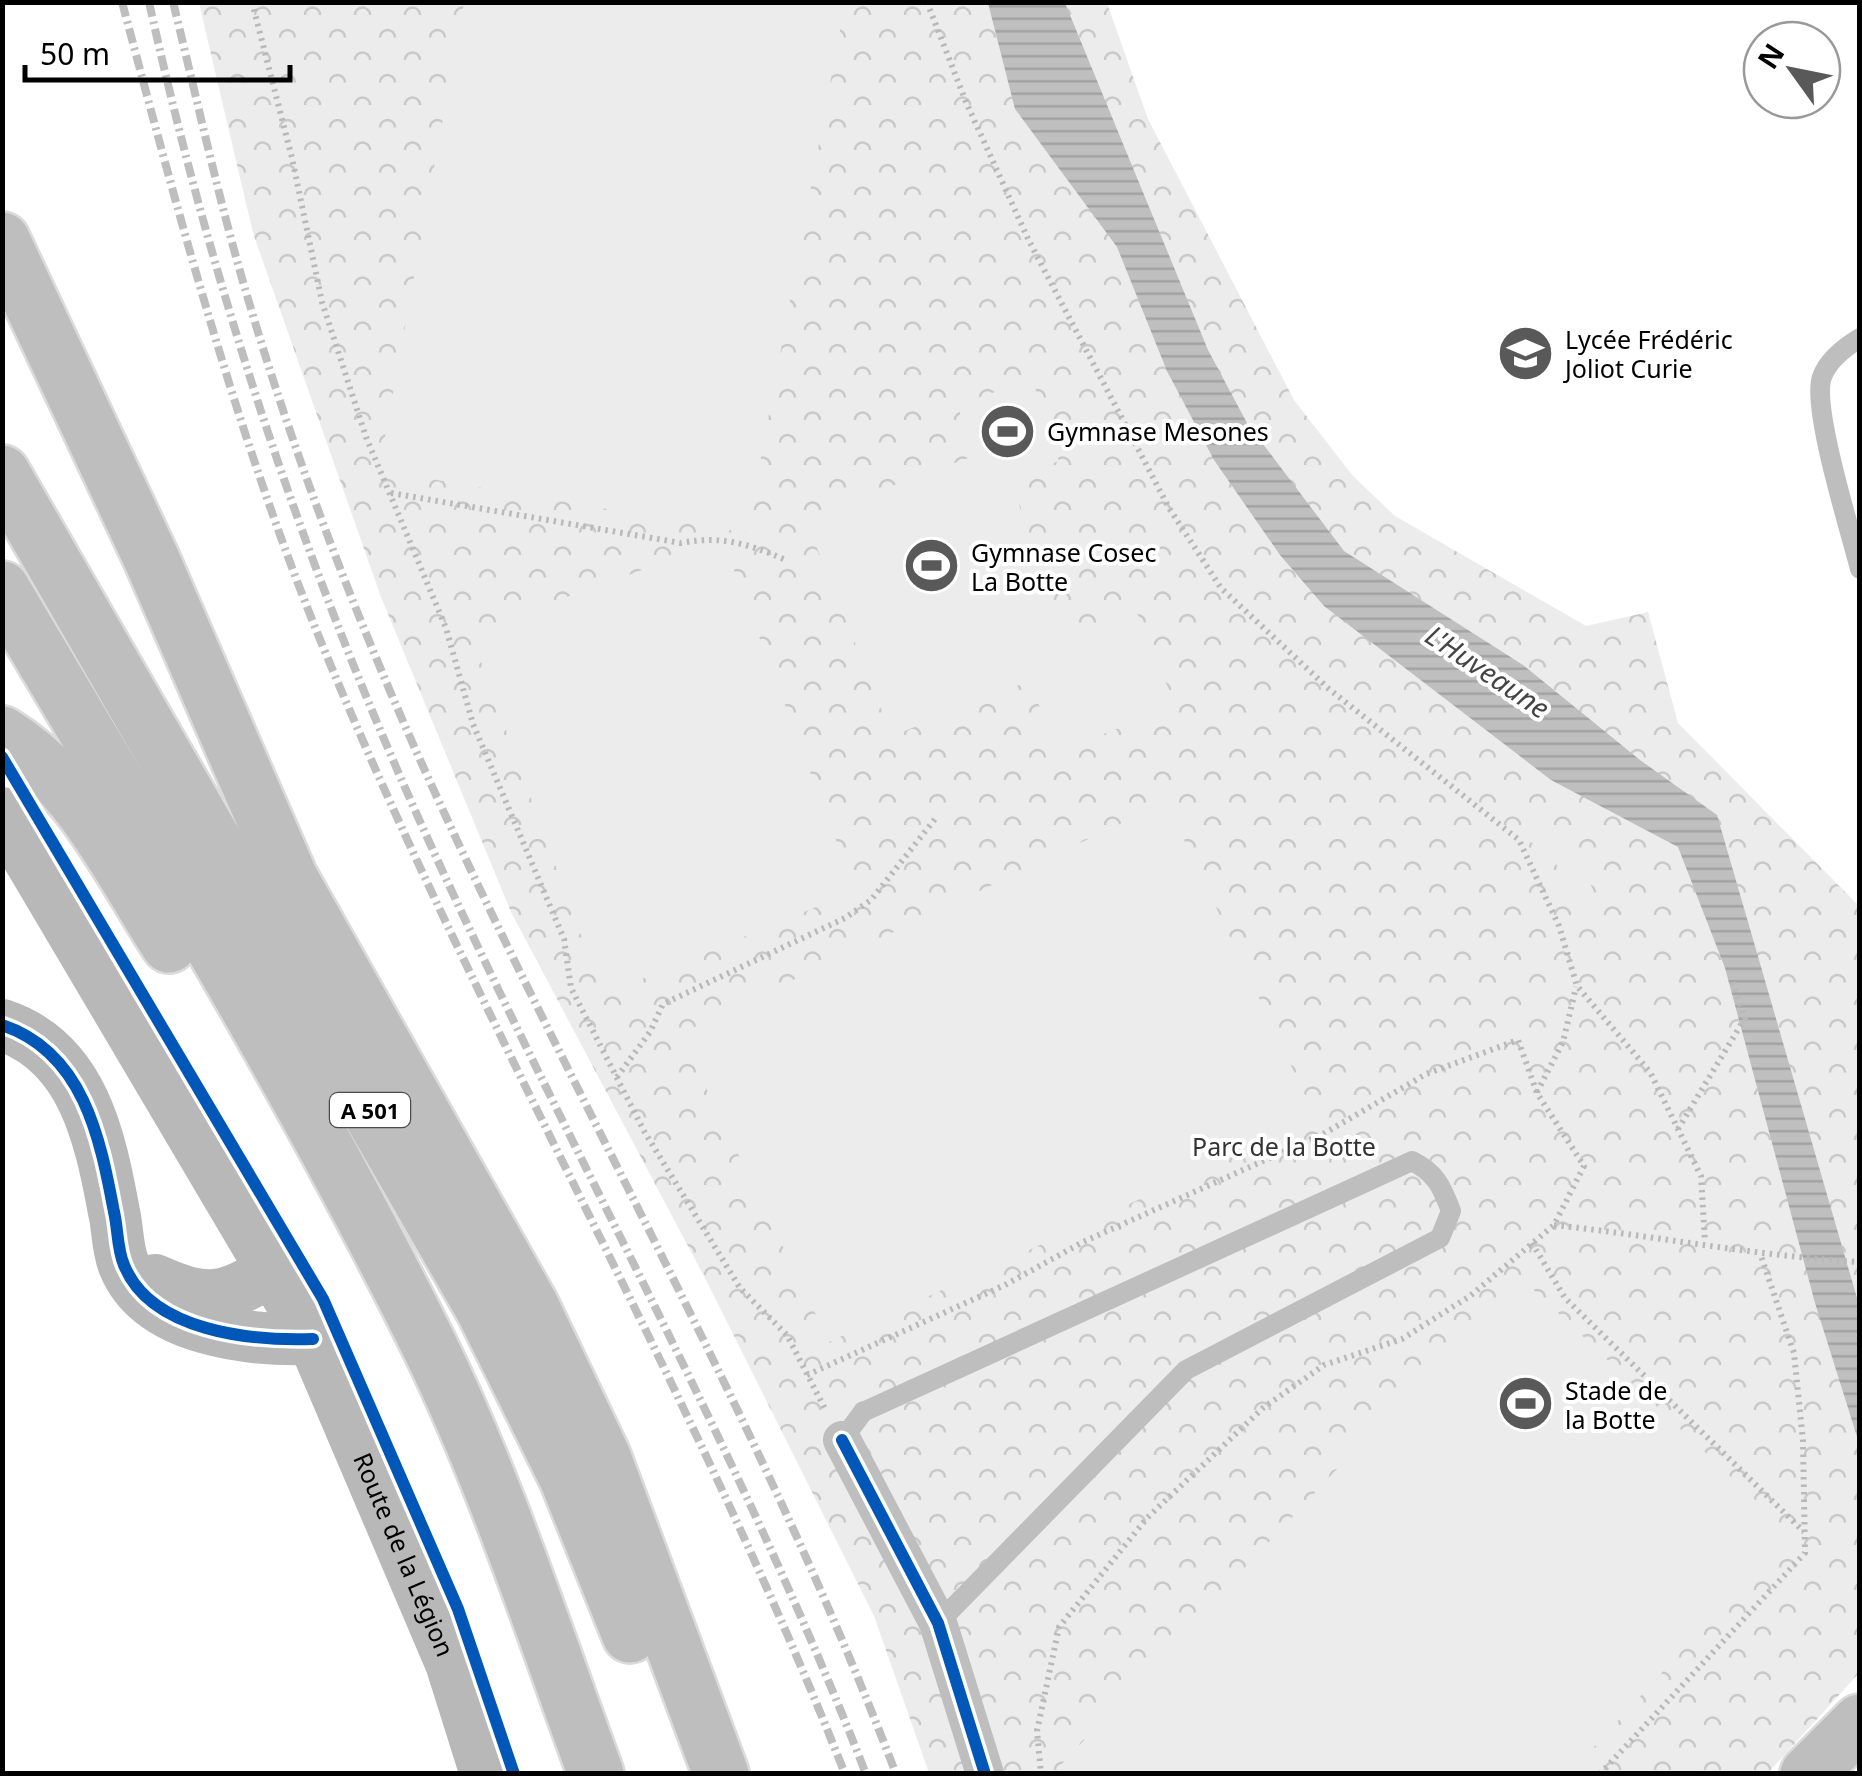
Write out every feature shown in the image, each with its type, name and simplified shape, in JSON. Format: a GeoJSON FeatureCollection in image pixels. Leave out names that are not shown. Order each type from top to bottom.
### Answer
{"type":"FeatureCollection","features":[{"type":"Feature","properties":{"kind":"highway"},"geometry":{"type":"LineString","coordinates":[[2,240],[152,560],[290,878],[531,1306],[603,1457],[720,1774]]}},
{"type":"Feature","properties":{"kind":"highway","name":"A 501"},"geometry":{"type":"LineString","coordinates":[[2,474],[484,1310],[568,1478],[683,1774]]}},
{"type":"Feature","properties":{"kind":"highway","name":"A 501"},"geometry":{"type":"LineString","coordinates":[[2,589],[314,1128],[430,1347],[507,1530],[596,1774]]}},
{"type":"Feature","properties":{"kind":"highway"},"geometry":{"type":"LineString","coordinates":[[14,741],[69,789],[150,915],[361,1274],[596,1774]]}},
{"type":"Feature","properties":{"kind":"highway"},"geometry":{"type":"LineString","coordinates":[[1808,1774],[1860,1722]]}},
{"type":"Feature","properties":{"kind":"main road","name":"Route de la Légion"},"geometry":{"type":"LineString","coordinates":[[2,813],[313,1338],[451,1663],[486,1774]]}},
{"type":"Feature","properties":{"kind":"main road"},"geometry":{"type":"LineString","coordinates":[[2,1025],[23,1032],[56,1055],[78,1084],[114,1209],[124,1266],[159,1307],[196,1325],[258,1340],[313,1338]]}},
{"type":"Feature","properties":{"kind":"main road"},"geometry":{"type":"LineString","coordinates":[[124,1266],[200,1298],[239,1290],[274,1270]]}},
{"type":"Feature","properties":{"kind":"street"},"geometry":{"type":"LineString","coordinates":[[842,1440],[938,1622],[985,1774]]}},
{"type":"Feature","properties":{"kind":"lane"},"geometry":{"type":"LineString","coordinates":[[1860,338],[1842,348],[1821,378],[1821,409],[1860,569]]}},
{"type":"Feature","properties":{"kind":"lane"},"geometry":{"type":"LineString","coordinates":[[842,1440],[863,1412],[1412,1162],[1432,1171],[1443,1189],[1452,1212],[1440,1238],[1186,1370],[938,1622]]}},
{"type":"Feature","properties":{"kind":"path"},"geometry":{"type":"LineString","coordinates":[[252,2],[292,158],[322,302],[390,493],[446,628],[473,724],[564,939],[572,988],[644,1131],[740,1288],[787,1336],[807,1376]]}},
{"type":"Feature","properties":{"kind":"path"},"geometry":{"type":"LineString","coordinates":[[928,2],[966,102],[1029,240],[1169,508],[1221,588],[1329,690],[1518,840],[1559,926],[1577,986],[1650,1072],[1701,1176],[1705,1242]]}},
{"type":"Feature","properties":{"kind":"path"},"geometry":{"type":"LineString","coordinates":[[390,493],[681,542],[737,540],[786,560]]}},
{"type":"Feature","properties":{"kind":"path"},"geometry":{"type":"LineString","coordinates":[[617,1076],[650,1032],[662,1004],[846,918],[871,900],[935,820]]}},
{"type":"Feature","properties":{"kind":"path"},"geometry":{"type":"LineString","coordinates":[[1678,1129],[1745,1018],[1732,981]]}},
{"type":"Feature","properties":{"kind":"path"},"geometry":{"type":"LineString","coordinates":[[1537,1093],[1563,1042],[1577,986]]}},
{"type":"Feature","properties":{"kind":"path"},"geometry":{"type":"LineString","coordinates":[[1554,1225],[1705,1242],[1762,1256],[1860,1262]]}},
{"type":"Feature","properties":{"kind":"path"},"geometry":{"type":"LineString","coordinates":[[1532,1243],[1564,1298],[1805,1533]]}},
{"type":"Feature","properties":{"kind":"path"},"geometry":{"type":"LineString","coordinates":[[1600,1774],[1805,1553],[1794,1353],[1762,1256]]}},
{"type":"Feature","properties":{"kind":"green space","name":"Parc de la Botte"},"geometry":{"type":"Polygon","coordinates":[[[199,3],[1107,3],[1148,119],[1294,400],[1353,476],[1395,516],[1586,626],[1648,612],[1678,723],[1859,906],[1859,1673],[1768,1773],[929,1773],[874,1616],[707,1282],[511,912],[381,597],[253,233],[199,3]]]}},
{"type":"Feature","properties":{"kind":"green space"},"geometry":{"type":"Polygon","coordinates":[[[464,3],[845,3],[747,533],[379,470],[464,3]]]}},
{"type":"Feature","properties":{"kind":"green space","name":"Gymnase Cosec La Botte"},"geometry":{"type":"Polygon","coordinates":[[[1032,379],[1059,461],[1010,478],[1062,631],[1137,613],[1176,707],[1058,751],[1029,681],[892,736],[805,518],[971,457],[958,405],[1032,379]]]}},
{"type":"Feature","properties":{"kind":"green space"},"geometry":{"type":"Polygon","coordinates":[[[723,541],[855,891],[603,995],[470,632],[723,541]]]}},
{"type":"Feature","properties":{"kind":"green space"},"geometry":{"type":"Polygon","coordinates":[[[1166,802],[1316,1118],[829,1342],[680,1034],[1166,802]]]}},
{"type":"Feature","properties":{"kind":"green space"},"geometry":{"type":"Polygon","coordinates":[[[1532,820],[1576,849],[1595,895],[1570,904],[1555,860],[1527,839],[1532,820]]]}},
{"type":"Feature","properties":{"kind":"green space","name":"Stade de la Botte"},"geometry":{"type":"Polygon","coordinates":[[[1518,1275],[1790,1533],[1570,1773],[1067,1773],[1060,1766],[1518,1275]]]}},
{"type":"Feature","properties":{"kind":"water","name":"L'Huveaune"},"geometry":{"type":"Polygon","coordinates":[[[988,3],[1065,3],[1208,350],[1247,423],[1344,551],[1523,665],[1640,760],[1717,815],[1859,1305],[1859,1443],[1815,1303],[1725,968],[1678,847],[1551,780],[1324,606],[1280,555],[1214,460],[1167,371],[1117,247],[1015,109],[988,3]]]}},
{"type":"Feature","properties":{"kind":"railway"},"geometry":{"type":"LineString","coordinates":[[122,2],[235,402],[319,637],[446,923],[720,1487],[845,1774]]}},
{"type":"Feature","properties":{"kind":"railway"},"geometry":{"type":"LineString","coordinates":[[149,2],[190,171],[238,338],[292,502],[353,664],[476,944],[745,1493],[866,1774]]}},
{"type":"Feature","properties":{"kind":"railway"},"geometry":{"type":"LineString","coordinates":[[173,2],[226,220],[263,350],[301,464],[366,633],[472,873],[785,1512],[896,1774]]}},
{"type":"Feature","properties":{"kind":"cycle path"},"geometry":{"type":"LineString","coordinates":[[2,757],[323,1299],[458,1609],[514,1774]]}},
{"type":"Feature","properties":{"kind":"cycle path"},"geometry":{"type":"LineString","coordinates":[[2,1025],[52,1055],[83,1100],[102,1155],[122,1259],[137,1287],[156,1305],[206,1328],[262,1338],[313,1339]]}},
{"type":"Feature","properties":{"kind":"cycle path"},"geometry":{"type":"LineString","coordinates":[[842,1440],[938,1623],[985,1774]]}},
{"type":"Feature","properties":{"kind":"place","name":"Lycée Frédéric Joliot Curie"},"geometry":{"type":"Point","coordinates":[1526,353]}},
{"type":"Feature","properties":{"kind":"place","name":"Gymnase Mesones"},"geometry":{"type":"Point","coordinates":[1008,431]}},
{"type":"Feature","properties":{"kind":"place","name":"Gymnase Cosec La Botte"},"geometry":{"type":"Point","coordinates":[932,566]}},
{"type":"Feature","properties":{"kind":"place","name":"Stade de la Botte"},"geometry":{"type":"Point","coordinates":[1526,1404]}}]}
